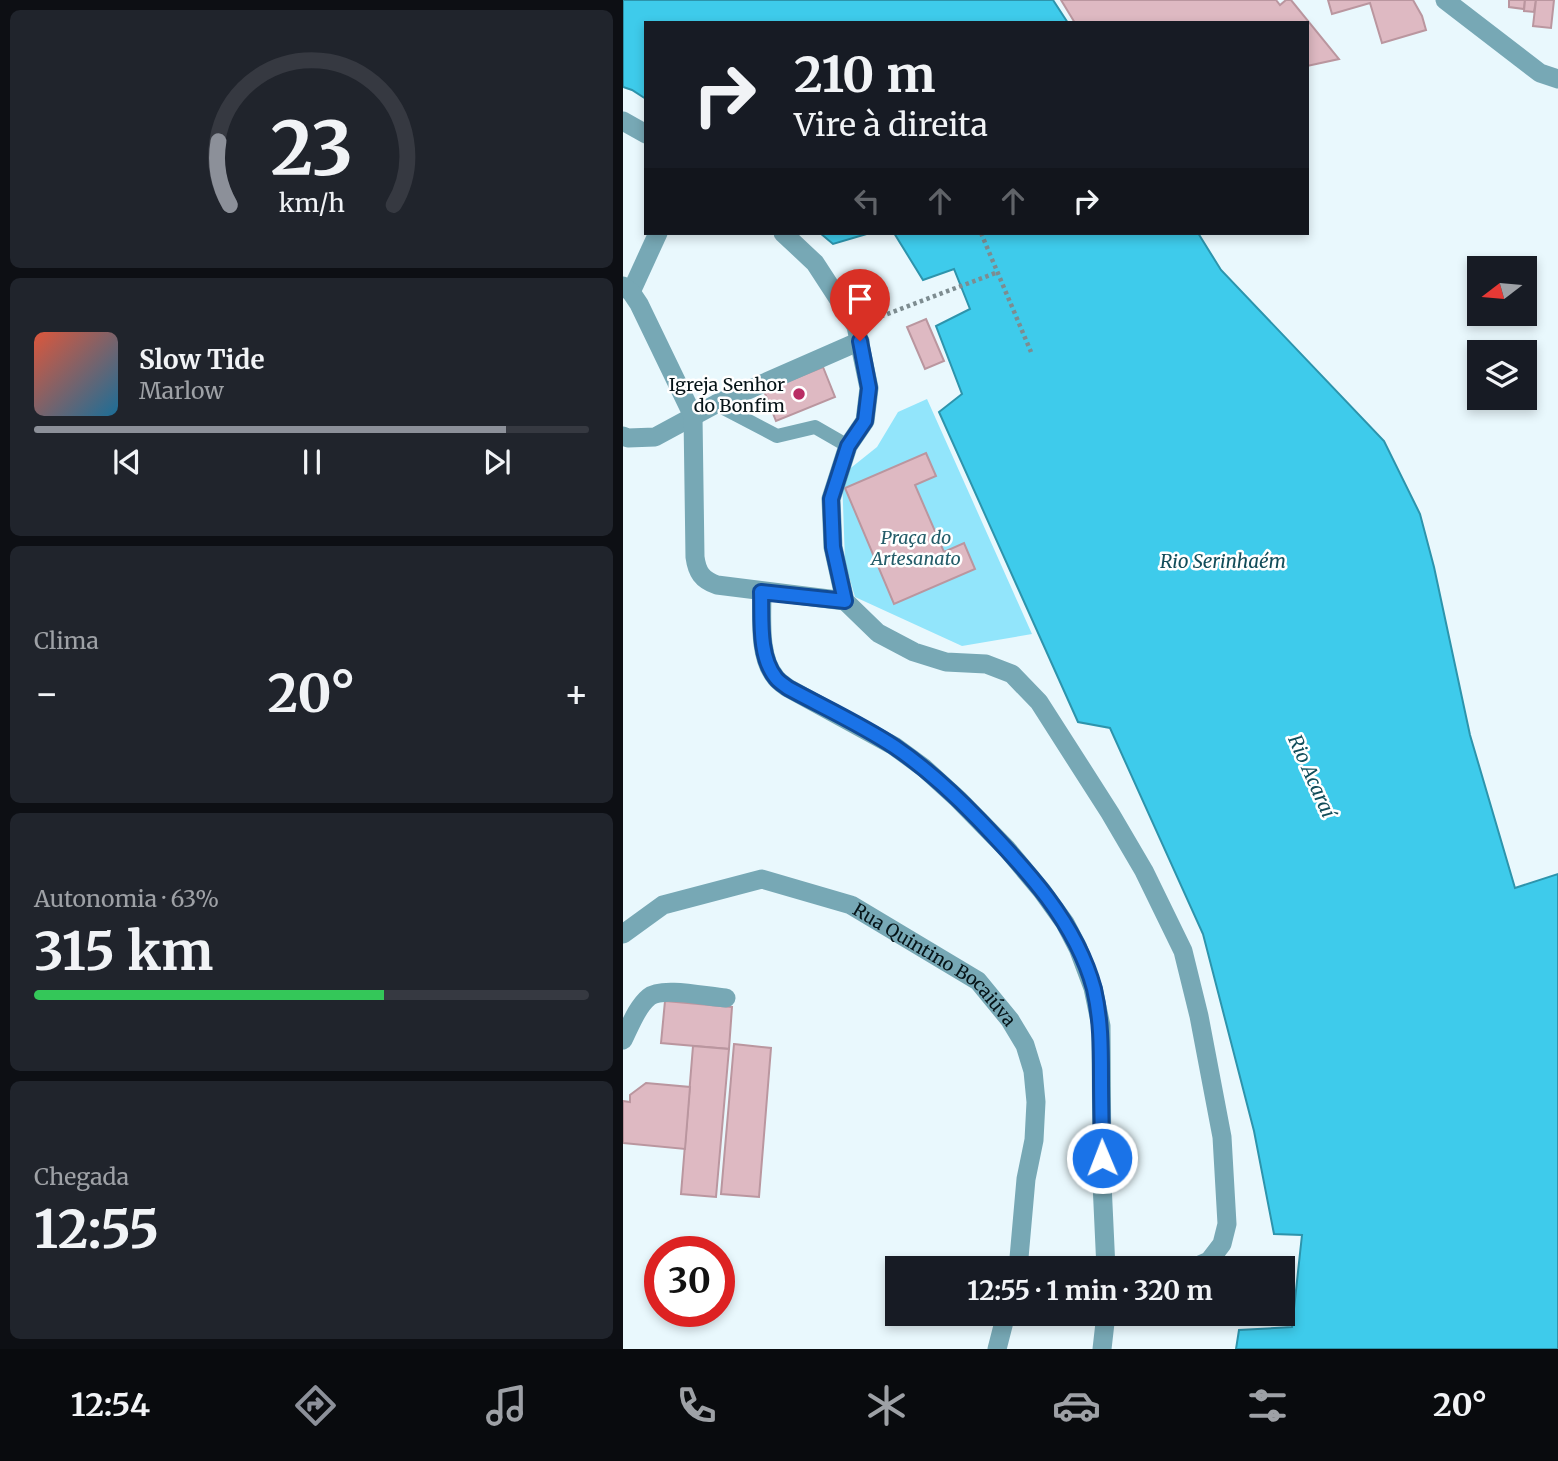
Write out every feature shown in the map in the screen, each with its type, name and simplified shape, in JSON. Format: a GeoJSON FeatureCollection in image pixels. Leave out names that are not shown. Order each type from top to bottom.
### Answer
{"type":"FeatureCollection","features":[{"type":"Feature","properties":{"kind":"street"},"geometry":{"type":"LineString","coordinates":[[1445,0],[1540,73],[1558,79]]}},
{"type":"Feature","properties":{"kind":"street"},"geometry":{"type":"LineString","coordinates":[[623,121],[644,133]]}},
{"type":"Feature","properties":{"kind":"street"},"geometry":{"type":"LineString","coordinates":[[657,235],[627,289],[650,324],[693,416],[697,568],[708,582],[717,585],[845,601]]}},
{"type":"Feature","properties":{"kind":"street"},"geometry":{"type":"LineString","coordinates":[[785,235],[815,263],[858,334],[869,388],[865,421],[848,446],[831,499],[833,547],[845,601],[878,633],[914,652],[946,662],[986,664],[1013,674],[1039,702],[1117,825],[1144,871],[1183,951],[1199,1016],[1222,1137],[1227,1224],[1222,1244],[1213,1256]]}},
{"type":"Feature","properties":{"kind":"street"},"geometry":{"type":"LineString","coordinates":[[623,436],[655,437],[858,334]]}},
{"type":"Feature","properties":{"kind":"street"},"geometry":{"type":"LineString","coordinates":[[716,404],[777,436],[815,427],[848,446]]}},
{"type":"Feature","properties":{"kind":"street"},"geometry":{"type":"LineString","coordinates":[[761,592],[762,638],[775,677],[788,688],[894,746],[924,768],[1007,849],[1065,923],[1078,948],[1093,988],[1101,1026],[1105,1256]]}},
{"type":"Feature","properties":{"kind":"street","name":"Rua Quintino Bocaiúva"},"geometry":{"type":"LineString","coordinates":[[623,934],[663,905],[762,879],[851,905],[978,981],[1010,1020],[1025,1045],[1033,1071],[1036,1102],[1034,1140],[1026,1179],[1019,1256]]}},
{"type":"Feature","properties":{"kind":"street"},"geometry":{"type":"LineString","coordinates":[[623,1040],[643,1003],[652,994],[663,992],[726,998]]}},
{"type":"Feature","properties":{"kind":"street"},"geometry":{"type":"LineString","coordinates":[[997,1349],[1003,1326]]}},
{"type":"Feature","properties":{"kind":"street"},"geometry":{"type":"LineString","coordinates":[[1102,1349],[1105,1326]]}},
{"type":"Feature","properties":{"kind":"path"},"geometry":{"type":"LineString","coordinates":[[982,235],[1031,352]]}},
{"type":"Feature","properties":{"kind":"path"},"geometry":{"type":"LineString","coordinates":[[858,334],[997,272]]}},
{"type":"Feature","properties":{"kind":"green space","name":"Praça do Artesanato"},"geometry":{"type":"Polygon","coordinates":[[[927,399],[1032,634],[962,646],[855,597],[845,562],[842,475],[877,447],[898,412],[927,399]]]}},
{"type":"Feature","properties":{"kind":"water"},"geometry":{"type":"Polygon","coordinates":[[[623,0],[1053,0],[1067,21],[644,21],[644,98],[623,87],[623,0]]]}},
{"type":"Feature","properties":{"kind":"water"},"geometry":{"type":"Polygon","coordinates":[[[822,235],[863,235],[833,244],[822,235]]]}},
{"type":"Feature","properties":{"kind":"water","name":"Rio Serinhaém"},"geometry":{"type":"Polygon","coordinates":[[[895,235],[1199,235],[1221,270],[1384,441],[1420,514],[1470,735],[1515,888],[1558,874],[1558,1349],[1236,1349],[1239,1330],[1295,1326],[1302,1235],[1274,1234],[1254,1131],[1203,934],[1110,728],[1078,722],[939,412],[962,394],[936,326],[970,309],[954,269],[923,280],[895,235]]]}},
{"type":"Feature","properties":{"kind":"building"},"geometry":{"type":"Polygon","coordinates":[[[1061,0],[1276,0],[1280,5],[1291,0],[1308,21],[1074,21],[1061,0]]]}},
{"type":"Feature","properties":{"kind":"building"},"geometry":{"type":"Polygon","coordinates":[[[1328,0],[1413,0],[1426,30],[1382,43],[1370,3],[1332,14],[1328,0]]]}},
{"type":"Feature","properties":{"kind":"building"},"geometry":{"type":"Polygon","coordinates":[[[1509,0],[1525,0],[1524,9],[1509,7],[1509,0]]]}},
{"type":"Feature","properties":{"kind":"building"},"geometry":{"type":"Polygon","coordinates":[[[1525,0],[1536,0],[1534,12],[1524,11],[1525,0]]]}},
{"type":"Feature","properties":{"kind":"building"},"geometry":{"type":"Polygon","coordinates":[[[1536,0],[1554,0],[1551,28],[1533,26],[1536,0]]]}},
{"type":"Feature","properties":{"kind":"building"},"geometry":{"type":"Polygon","coordinates":[[[1309,22],[1339,59],[1309,66],[1309,22]]]}},
{"type":"Feature","properties":{"kind":"building"},"geometry":{"type":"Polygon","coordinates":[[[926,319],[944,361],[925,369],[907,327],[926,319]]]}},
{"type":"Feature","properties":{"kind":"building","name":"Igreja Senhor do Bonfim"},"geometry":{"type":"Polygon","coordinates":[[[823,367],[835,397],[776,421],[764,391],[823,367]]]}},
{"type":"Feature","properties":{"kind":"building"},"geometry":{"type":"Polygon","coordinates":[[[926,453],[936,476],[915,485],[944,552],[964,543],[975,569],[894,604],[845,488],[926,453]]]}},
{"type":"Feature","properties":{"kind":"building"},"geometry":{"type":"Polygon","coordinates":[[[665,1001],[732,1007],[729,1049],[661,1043],[665,1001]]]}},
{"type":"Feature","properties":{"kind":"building"},"geometry":{"type":"Polygon","coordinates":[[[734,1044],[771,1048],[759,1197],[721,1194],[734,1044]]]}},
{"type":"Feature","properties":{"kind":"building"},"geometry":{"type":"Polygon","coordinates":[[[693,1046],[729,1049],[716,1197],[681,1194],[693,1046]]]}},
{"type":"Feature","properties":{"kind":"building"},"geometry":{"type":"Polygon","coordinates":[[[646,1083],[690,1087],[685,1149],[623,1143],[623,1101],[630,1102],[630,1095],[646,1083]]]}},
{"type":"Feature","properties":{"kind":"place","name":"Igreja Senhor do Bonfim"},"geometry":{"type":"Point","coordinates":[799,394]}},
{"type":"Feature","properties":{"kind":"route"},"geometry":{"type":"LineString","coordinates":[[860,341],[869,388],[865,421],[848,446],[831,499],[833,547],[845,601],[761,592],[764,649],[775,677],[788,688],[894,746],[924,768],[1007,849],[1065,923],[1093,988],[1101,1026],[1102,1158]]}},
{"type":"Feature","properties":{"kind":"water label","name":"Rio Acaraí"},"geometry":{"type":"Point","coordinates":[1312,776]}}]}
